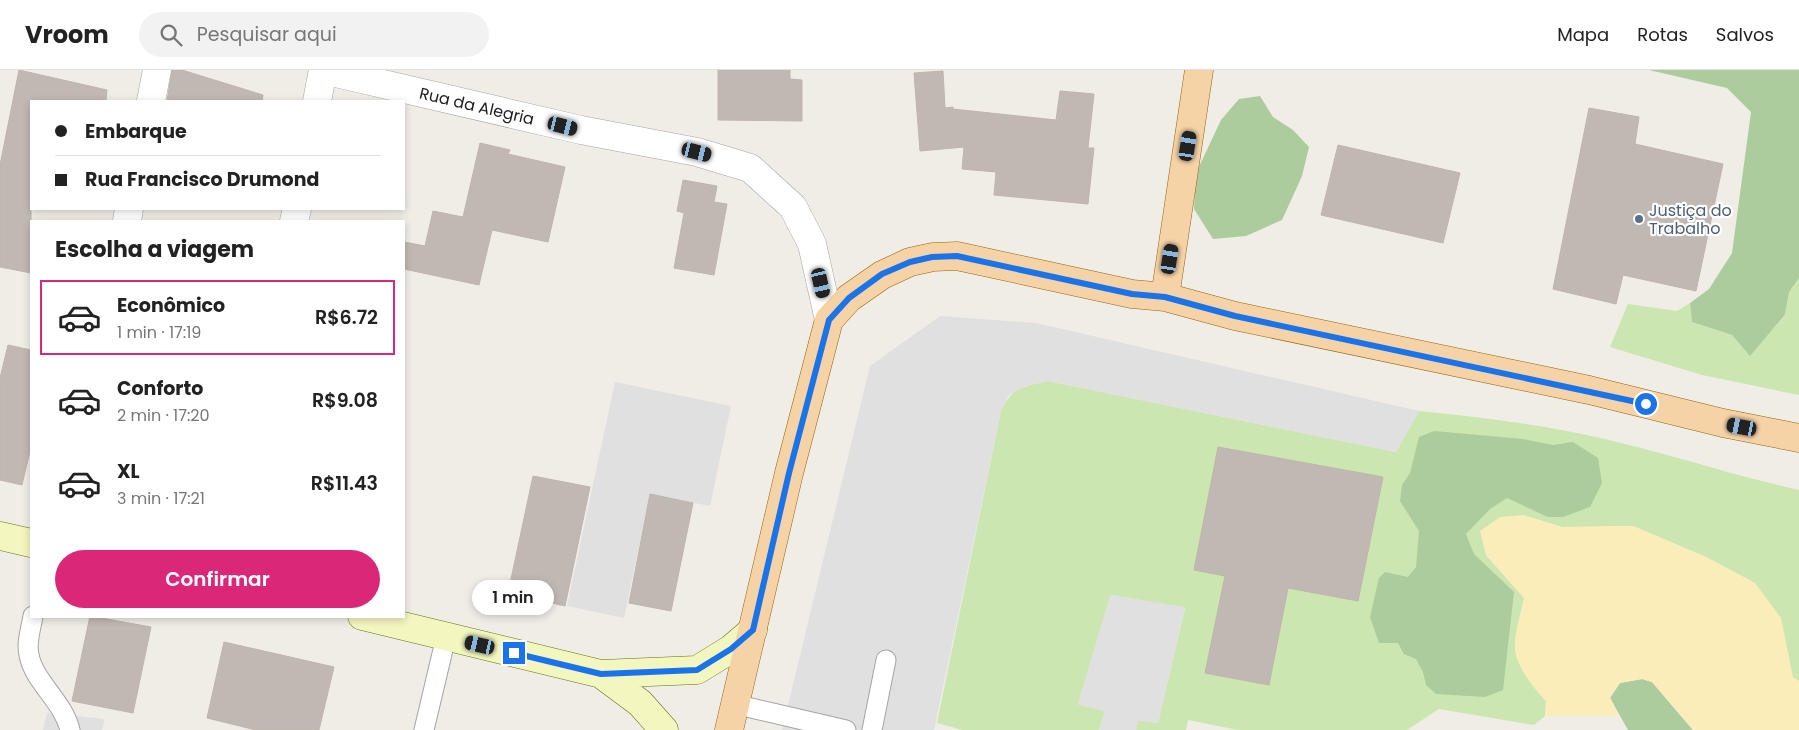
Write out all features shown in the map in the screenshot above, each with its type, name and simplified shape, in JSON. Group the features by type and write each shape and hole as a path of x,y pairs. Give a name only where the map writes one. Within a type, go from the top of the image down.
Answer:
{"main road":[{"path":"1165,297 1200,70"},
{"path":"732,717 789,473 829,320 864,285 910,262 932,257 957,256 1132,294 1165,297 1235,316 1589,390 1723,423 1799,438"},
{"path":"0,536 30,543"},
{"path":"370,618 601,674 697,670 731,649 753,630"},
{"path":"601,674 640,703 664,730"}],"street":[{"path":"151,100 157,70"},
{"path":"317,100 323,70"},
{"name":"Rua da Alegria","path":"323,70 582,130 697,152 750,168 793,208 812,244 829,320"}],"lane":[{"path":"33,618 28,646 29,657 62,709 70,730"},
{"path":"424,730 446,637"},
{"path":"872,730 886,660"},
{"path":"732,717 846,730"}],"green space":[{"path":"1649,70 1799,70 1799,278 1789,292 1785,315 1750,356 1732,335 1692,322 1690,303 1709,289 1732,253 1751,112 1727,88"},
{"path":"1260,96 1273,117 1293,130 1309,147 1302,176 1282,220 1246,236 1213,239 1194,209 1196,173 1221,120 1239,99"},
{"path":"1799,278 1799,395 1702,375 1610,347 1628,304 1677,311 1690,303 1692,322 1732,335 1750,355 1785,316 1789,292"},
{"path":"1048,381 1396,452 1419,411 1508,421 1574,432 1621,443 1799,490 1799,681 1793,678 1787,655 1755,583 1706,557 1633,526 1562,527 1523,515 1486,555 1524,598 1516,634 1516,653 1521,668 1546,701 1545,716 1534,725 1439,709 1407,730 1238,730 1188,720 1186,730 1136,730 1138,720 1158,723 1185,608 1111,595 1078,704 1105,711 1099,730 962,730 937,723 1001,411 1005,403 1015,392 1025,387"},
{"path":"1434,431 1523,439 1553,445 1573,442 1598,458 1602,483 1590,507 1563,517 1548,517 1507,498 1490,509 1466,534 1474,554 1514,592 1503,690 1485,697 1436,694 1426,685 1423,672 1416,659 1404,654 1398,643 1379,643 1370,617 1379,578 1385,572 1408,577 1416,567 1419,531 1400,501 1402,485 1410,473 1419,437"},
{"path":"1642,679 1652,682 1693,730 1628,730 1610,698 1620,683"}],"sand":[{"path":"1523,515 1562,527 1633,526 1706,557 1755,583 1781,618 1793,677 1799,681 1799,730 1693,730 1652,682 1642,679 1620,683 1610,697 1619,716 1545,716 1546,701 1521,668 1516,653 1516,634 1524,598 1486,555 1480,531 1500,517"}],"shaded area":[{"path":"940,316 1036,323 1419,411 1396,452 1048,381 1025,386 1009,395 1001,411 934,730 782,730 870,366"},
{"path":"615,382 731,406 710,506 650,494 624,618 567,606"},
{"path":"1110,595 1185,607 1158,723 1139,720 1136,730 1099,730 1105,711 1078,705"},
{"path":"47,713 105,719 102,730 43,730"}],"building":[{"path":"19,70 107,90 106,100 30,100 30,273 0,267 0,165"},
{"path":"172,70 182,70 263,95 262,100 167,100"},
{"path":"718,70 790,70 790,79 802,80 802,121 718,120"},
{"path":"943,71 945,108 953,107 953,109 1056,120 1060,91 1094,94 1088,148 1094,148 1088,204 994,195 996,172 962,169 964,147 920,151 914,73"},
{"name":"Justiça do Trabalho","path":"1589,108 1639,117 1635,144 1723,164 1696,291 1623,275 1616,304 1553,289"},
{"path":"480,143 510,150 508,154 565,167 548,242 492,230 479,285 405,269 405,242 425,246 433,211 463,217"},
{"path":"1338,145 1460,173 1443,243 1321,215"},
{"path":"683,180 717,186 714,202 727,204 714,275 674,268 684,213 677,211"},
{"path":"8,345 30,350 30,451 22,485 0,480 0,378"},
{"path":"1218,447 1383,477 1358,601 1288,588 1269,685 1205,673 1225,576 1194,570"},
{"path":"533,476 590,487 565,606 508,593"},
{"path":"650,494 693,503 671,611 629,603"},
{"path":"90,618 101,618 151,627 133,713 72,701"},
{"path":"224,642 334,667 319,730 256,730 207,718"}],"place":[{"name":"Justiça do Trabalho","path":"1639,219"}],"route":[{"path":"514,653 601,674 697,670 731,649 753,630 789,473 829,320 864,285 882,274 910,262 932,257 957,256 1132,294 1165,297 1235,316 1589,390 1646,404"}]}
